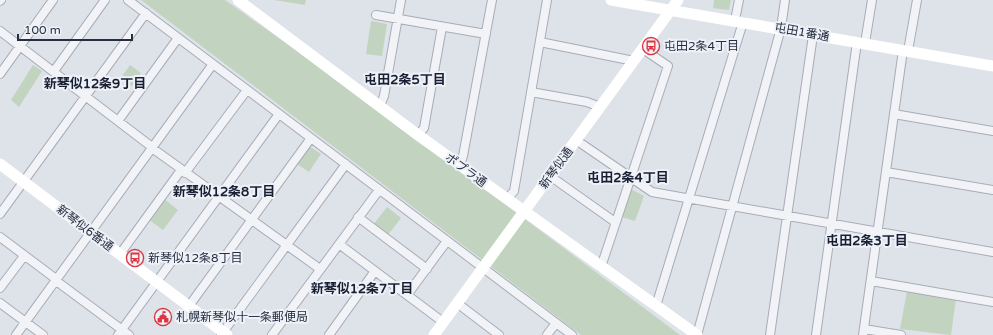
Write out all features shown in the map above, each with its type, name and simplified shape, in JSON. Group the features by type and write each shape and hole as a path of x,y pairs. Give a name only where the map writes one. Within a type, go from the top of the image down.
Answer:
{"street":[{"path":"0,74 53,0"},
{"path":"54,71 105,0"},
{"path":"128,0 572,335"},
{"name":"ポプラ通","path":"238,0 418,135 697,335"},
{"path":"380,106 384,96 401,0"},
{"path":"460,165 463,156 492,0"},
{"path":"508,199 514,191 548,0"},
{"name":"屯田1番通","path":"611,0 781,28 813,35 993,66"},
{"name":"新琴似通","path":"434,335 678,0"},
{"path":"656,306 690,198 739,21 739,0"},
{"path":"697,335 781,28 786,0"},
{"path":"816,335 831,224 861,43 872,0"},
{"path":"901,335 864,332 894,114 917,0"},
{"path":"0,214 146,13"},
{"path":"376,15 486,34"},
{"path":"418,135 424,128 442,27"},
{"path":"0,31 54,71 152,148 320,269"},
{"path":"770,335 813,35"},
{"path":"118,121 178,38"},
{"path":"540,42 634,61"},
{"path":"601,267 668,66 643,49"},
{"path":"16,335 213,64"},
{"path":"120,254 247,90"},
{"path":"531,92 587,102 600,107"},
{"path":"0,238 123,333 156,282 279,114"},
{"path":"894,114 993,131"},
{"path":"189,306 311,138"},
{"path":"576,140 652,192 993,252"},
{"name":"新琴似6番通","path":"0,164 224,334"},
{"path":"224,334 346,164"},
{"path":"886,172 993,190"},
{"path":"550,176 615,222"},
{"path":"272,335 379,190"},
{"path":"358,217 427,269"},
{"path":"407,295 447,241"},
{"path":"339,244 443,322"},
{"path":"0,288 24,256"},
{"path":"329,335 376,271"},
{"path":"871,281 993,302"},
{"path":"0,303 43,335"},
{"path":"457,303 499,335"},
{"path":"547,335 556,323"}],"green space":[{"path":"141,0 225,0 351,89 680,335 581,335"},
{"path":"274,0 306,0 305,5"},
{"path":"714,0 731,0 729,10 713,8"},
{"path":"371,21 387,24 382,56 366,54"},
{"path":"33,65 42,71 19,107 11,100"},
{"path":"130,65 141,73 132,86 120,79"},
{"path":"309,146 321,154 309,172 297,164"},
{"path":"629,188 644,196 635,221 619,216"},
{"path":"164,199 178,210 163,230 148,219"},
{"path":"387,207 401,218 388,235 373,225"},
{"path":"907,291 956,299 951,335 900,329"}],"place":[{"name":"屯田2条4丁目","path":"651,46"},
{"name":"新琴似12条8丁目","path":"135,258"},
{"name":"札幌新琴似十一条郵便局","path":"163,317"}],"district":[{"name":"屯田2条5丁目","path":"405,79"},
{"name":"新琴似12条9丁目","path":"95,83"},
{"name":"屯田2条4丁目","path":"628,177"},
{"name":"新琴似12条8丁目","path":"224,191"},
{"name":"屯田2条3丁目","path":"867,240"},
{"name":"新琴似12条7丁目","path":"362,288"}]}
